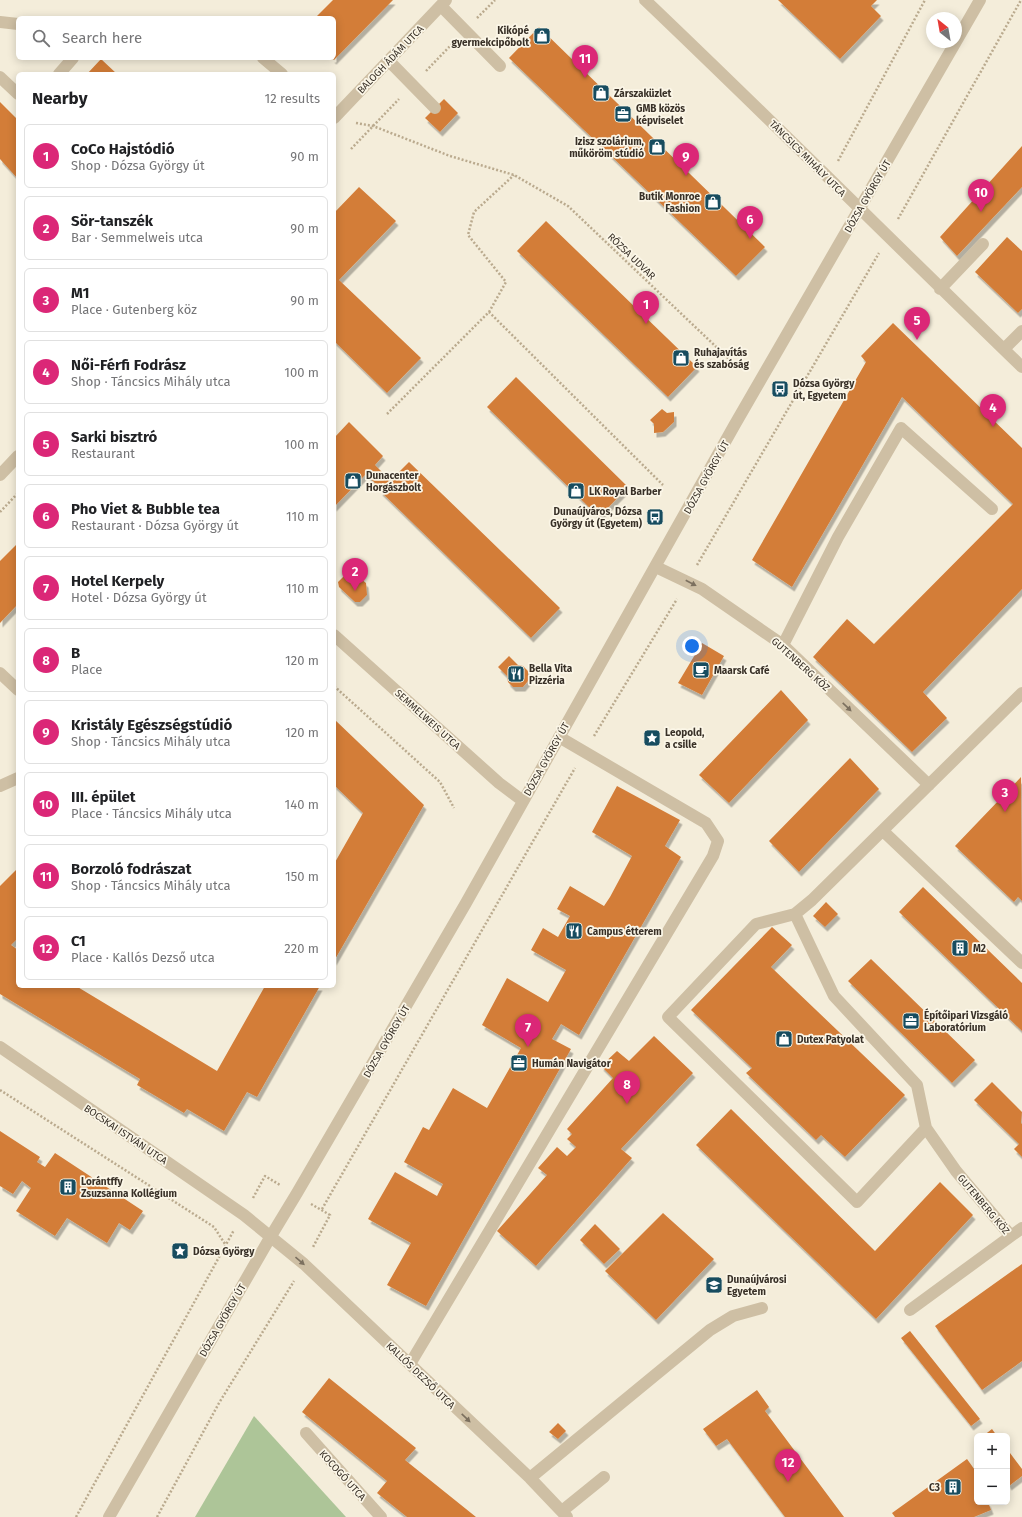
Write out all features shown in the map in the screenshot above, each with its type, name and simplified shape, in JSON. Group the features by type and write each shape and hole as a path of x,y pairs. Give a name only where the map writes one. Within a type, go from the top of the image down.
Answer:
{"street":[{"name":"TÁNCSICS MIHÁLY UTCA","path":"645,0 746,95 829,179 1022,367"},
{"name":"DÓZSA GYÖRGY ÚT","path":"109,1517 523,801 859,208 980,0"},
{"name":"BALOGH ÁDÁM UTCA","path":"336,116 443,3"},
{"path":"443,3 500,66"},
{"path":"0,22 16,24"},
{"path":"61,72 71,60"},
{"path":"265,60 280,72"},
{"path":"389,61 435,108"},
{"path":"0,77 16,92"},
{"path":"940,288 983,244"},
{"path":"1004,349 1022,330"},
{"path":"782,645 838,537 902,428 992,509"},
{"path":"0,474 16,458"},
{"name":"GUTENBERG KÖZ","path":"656,566 688,581 782,645 928,786"},
{"name":"SEMMELWEIS UTCA","path":"336,637 499,783 523,801"},
{"path":"0,672 16,688"},
{"path":"795,914 834,996 917,1085 926,1128 857,1202 668,1017 756,924 795,914 883,831 1022,693"},
{"path":"410,1364 713,856 718,841 706,823 558,737"},
{"path":"0,786 16,779"},
{"path":"883,831 1022,962"},
{"name":"BOCSKAI ISTVÁN UTCA","path":"0,1048 244,1215 271,1236"},
{"name":"GUTENBERG KÖZ","path":"910,1310 1011,1236 956,1171 926,1128"},
{"path":"1011,1236 1022,1228"},
{"name":"KALLÓS DEZSŐ UTCA","path":"271,1236 304,1264 410,1364 530,1478 565,1514"},
{"path":"530,1478 710,1330 733,1316 762,1308"},
{"name":"KOCOGÓ UTCA","path":"306,1433 381,1517"},
{"path":"565,1514 604,1477"}],"path":[{"path":"829,179 925,0"},
{"path":"322,1209 584,752 688,581 889,237 1021,0"},
{"name":"RÓZSA UDVAR","path":"350,122 373,126 450,156 514,175 568,206 730,360"},
{"path":"387,414 489,312 506,282 468,235 474,212 514,175"},
{"path":"489,312 663,485"},
{"path":"0,512 16,496"},
{"path":"336,688 440,782 454,808"},
{"path":"0,1090 214,1227 225,1244 194,1305 76,1517"},
{"path":"157,1517 219,1403 285,1296"}],"green space":[{"path":"254,1416 346,1517 195,1517"}],"building":[{"path":"333,0 393,0 336,58 336,16 317,16"},
{"path":"778,0 877,0 871,6 881,16 840,59"},
{"path":"539,27 765,247 736,276 509,58"},
{"path":"100,60 102,60 115,72 89,72"},
{"path":"444,99 458,113 440,132 425,118"},
{"path":"0,102 16,118 16,177 0,159"},
{"path":"1022,146 1022,187 957,256 940,237"},
{"path":"359,187 396,221 339,280 421,358 387,393 336,343 336,211"},
{"path":"546,221 697,367 668,397 517,251"},
{"path":"1007,237 1022,251 1022,309 1018,313 975,272"},
{"path":"893,323 1022,448 1022,589 923,692 947,718 912,752 813,657 847,619 874,644 1013,504 902,397 792,587 752,560 866,362 861,356"},
{"path":"516,377 628,487 599,517 487,407"},
{"path":"662,409 667,413 674,412 674,422 663,432 654,433 654,424 650,420"},
{"path":"349,422 383,456 375,465 390,480 381,489 366,474 336,505 336,436"},
{"path":"409,462 560,608 531,638 380,491"},
{"path":"16,545 16,606 0,623 0,561"},
{"path":"345,575 356,575 366,583 367,595 360,602 355,602 339,587 338,582"},
{"name":"Maarsk Café","path":"702,643 724,656 702,695 678,683"},
{"name":"Bella Vita Pizzéria","path":"509,656 518,665 523,666 528,671 528,681 523,687 513,687 508,682 507,676 498,667"},
{"path":"781,690 808,720 729,803 699,775"},
{"path":"336,721 424,805 336,958 336,860 363,813 336,787"},
{"path":"850,758 879,789 799,872 769,841"},
{"path":"1021,777 1022,901 1018,897 1014,902 955,846"},
{"path":"617,786 680,820 665,846 681,857 579,1035 561,1024 552,1039 571,1049 426,1306 387,1285 411,1243 368,1219 395,1172 437,1196 443,1184 404,1162 423,1127 429,1130 453,1088 487,1108 521,1048 482,1025 507,978 548,1002 566,970 531,950 543,928 558,937 570,916 557,909 570,886 604,906 610,897 632,856 592,832"},
{"path":"16,870 16,940 11,945 16,949 16,988 79,988 217,1071 264,988 319,988 257,1097 247,1092 224,1131 187,1109 184,1113 137,1085 140,1079 0,994 0,886"},
{"name":"M2","path":"923,887 1022,983 1022,1031 899,912"},
{"path":"826,902 838,914 825,927 813,916"},
{"name":"Dutex Patyolat","path":"772,927 792,945 771,967 905,1095 845,1157 821,1135 816,1140 746,1073 752,1068 691,1010"},
{"name":"Építőipari Vizsgáló Laboratórium","path":"871,959 975,1060 952,1083 848,981"},
{"path":"654,1036 693,1073 621,1149 632,1158 536,1266 497,1231 547,1175 538,1168 557,1147 567,1156 576,1147 567,1139 572,1134 567,1129 613,1078 601,1066 617,1051 629,1061"},
{"path":"992,1082 1022,1112 1022,1157 1014,1149 1019,1144 974,1100"},
{"path":"731,1109 875,1251 940,1182 973,1215 876,1319 696,1145"},
{"name":"Lorántffy Zsuzsanna Kollégium","path":"0,1131 40,1157 37,1162 45,1167 55,1153 143,1211 130,1230 119,1223 107,1243 67,1218 55,1236 16,1211 31,1188 22,1181 13,1194 0,1186"},
{"path":"663,1213 714,1259 656,1320 605,1271"},
{"path":"595,1224 620,1249 604,1264 580,1240"},
{"path":"1022,1264 1022,1361 982,1390 935,1326"},
{"path":"910,1331 980,1419 971,1426 901,1338"},
{"path":"329,1378 416,1448 405,1460 476,1517 407,1517 377,1493 387,1481 302,1412"},
{"path":"757,1390 769,1407 765,1411 844,1517 785,1517 727,1439 716,1446 703,1429"},
{"path":"558,1423 566,1431 558,1439 549,1432"},
{"path":"992,1429 995,1433 987,1433"},
{"path":"1010,1453 1022,1469 1022,1476 1010,1485"},
{"name":"C3","path":"967,1459 974,1469 974,1505 989,1505 991,1510 974,1517 895,1517 892,1513"}],"place":[{"name":"Kikópé gyermekcipőbolt","path":"542,36"},
{"name":"Borzoló fodrászat","path":"585,78"},
{"name":"Zárszaküzlet","path":"601,93"},
{"name":"GMB közös képviselet","path":"623,114"},
{"name":"Izisz szolárium, műköröm stúdió","path":"657,147"},
{"name":"Kristály Egészségstúdió","path":"686,176"},
{"name":"Butik Monroe Fashion","path":"713,202"},
{"name":"III. épület","path":"981,212"},
{"name":"Pho Viet & Bubble tea","path":"750,239"},
{"name":"CoCo Hajstódió","path":"646,324"},
{"name":"Sarki bisztró","path":"917,340"},
{"name":"Ruhajavítás és szabóság","path":"681,358"},
{"name":"Dózsa György út, Egyetem","path":"780,389"},
{"name":"Női-Férfi Fodrász","path":"993,427"},
{"name":"Dunacenter Horgászbolt","path":"353,481"},
{"name":"LK Royal Barber","path":"576,491"},
{"name":"Dunaújváros, Dózsa György út (Egyetem)","path":"655,517"},
{"name":"Sör-tanszék","path":"355,591"},
{"name":"Maarsk Café","path":"701,670"},
{"name":"Bella Vita Pizzéria","path":"516,674"},
{"name":"Leopold, a csille","path":"652,738"},
{"name":"M1","path":"1005,812"},
{"name":"Campus étterem","path":"574,931"},
{"name":"M2","path":"960,948"},
{"name":"Építőipari Vizsgáló Laboratórium","path":"911,1021"},
{"name":"Dutex Patyolat","path":"784,1039"},
{"name":"Hotel Kerpely","path":"528,1047"},
{"name":"Humán Navigátor","path":"519,1063"},
{"name":"B","path":"627,1104"},
{"name":"Lorántffy Zsuzsanna Kollégium","path":"68,1187"},
{"name":"Dózsa György","path":"180,1251"},
{"name":"Dunaújvárosi Egyetem","path":"714,1285"},
{"name":"C1","path":"788,1482"},
{"name":"C3","path":"953,1487"}]}
